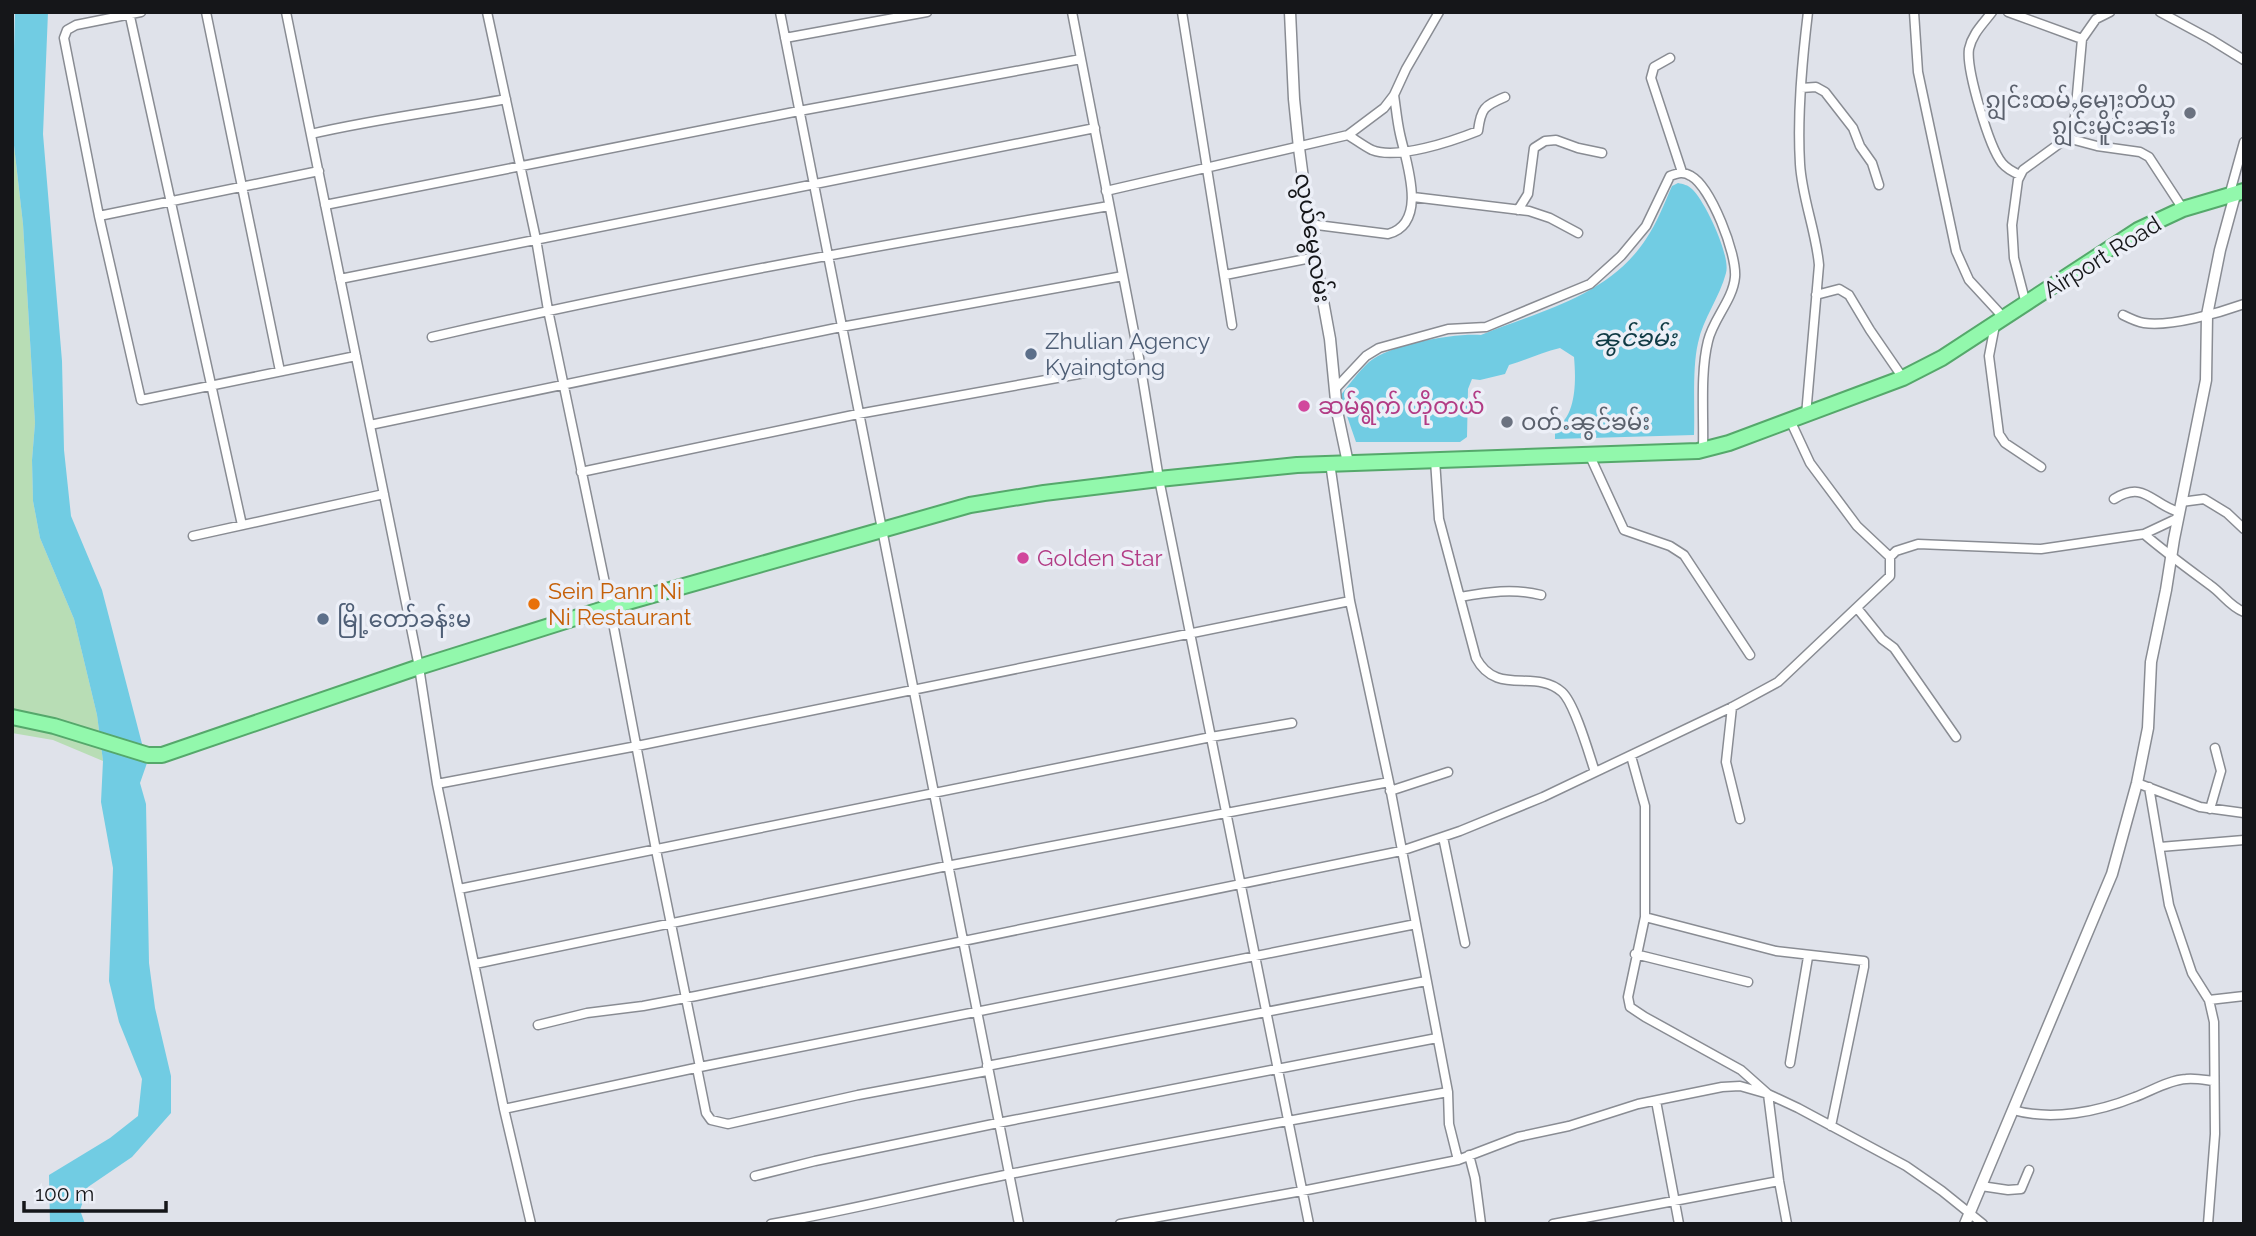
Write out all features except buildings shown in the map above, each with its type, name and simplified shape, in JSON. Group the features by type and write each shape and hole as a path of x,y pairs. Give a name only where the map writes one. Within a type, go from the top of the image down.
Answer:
{"highway":[{"name":"Airport Road","path":"12,717 148,755 162,755 419,667 610,607 970,505 1158,479 1330,463 1703,449 1729,443 1902,378 1942,358 2000,322 2138,230 2183,209 2236,194"}],"street":[{"path":"141,12 76,25 67,30 64,38 99,216 141,400 356,356"},
{"path":"206,12 280,372"},
{"path":"286,12 419,667 437,784 504,1109 531,1224"},
{"path":"487,12 536,239 672,922 706,1113 710,1120 728,1124 987,1068 1426,981"},
{"path":"780,12 1019,1224"},
{"path":"785,38 927,12"},
{"path":"1072,12 1140,363 1158,479 1309,1224"},
{"path":"1182,12 1232,325"},
{"name":"လွယ်မွေလမ်း","path":"1290,12 1299,148 1348,463"},
{"path":"1106,191 1348,135 1384,108 1394,95 1439,12"},
{"path":"1805,415 1819,265 1800,165 1801,88 1808,12"},
{"path":"1914,12 1918,72 1956,251 1969,280 2000,322 1989,356 1999,434 2005,443 2041,467"},
{"path":"1992,12 1973,35 1969,49 1969,65 1989,137 2000,161 2009,170 2020,175"},
{"path":"2008,12 2082,39"},
{"path":"2026,304 2014,258 2012,225 2020,175 2042,155 2067,138 2075,117 2082,39 2096,19 2110,12"},
{"path":"2160,12 2210,38 2244,61"},
{"path":"129,13 242,525"},
{"path":"1670,58 1654,67 1651,78 1682,172"},
{"path":"325,205 799,111 1081,59"},
{"path":"1801,88 1816,87 1825,92 1853,128 1860,146 1872,163 1879,185"},
{"path":"1309,224 1388,234 1403,225 1413,197 1394,95"},
{"path":"1348,135 1372,150 1391,154 1404,153 1478,131 1481,111 1505,97"},
{"path":"311,134 371,120 406,117 506,99"},
{"path":"340,279 1095,128"},
{"path":"2067,138 2097,146 2140,152 2149,157 2183,209"},
{"path":"1518,210 1528,194 1534,148 1545,141 1556,140 1602,153"},
{"path":"1965,1224 2112,874 2137,783 2148,728 2151,662 2206,380 2207,315 2220,250 2236,194 2244,142"},
{"path":"99,216 318,171"},
{"path":"1335,389 1366,356 1379,348 1438,331 1486,327 1590,284 1622,256 1646,226 1670,176 1682,172 1693,176 1719,215 1735,262 1735,279 1707,343 1703,449"},
{"path":"1413,197 1518,210 1550,218 1578,233"},
{"path":"432,337 548,310 827,254 1109,206"},
{"path":"1225,275 1317,257"},
{"path":"370,425 841,327 1123,276"},
{"path":"1816,295 1839,289 1849,295 1902,378"},
{"path":"2123,315 2143,323 2164,322 2207,315 2244,304"},
{"path":"581,472 858,414 1140,363"},
{"path":"538,1025 587,1013 643,1006 1401,851 1543,797 1631,756 1778,682 1891,576 1890,557 1857,526 1810,463 1790,421"},
{"path":"1589,454 1624,530 1670,546 1684,555 1750,654"},
{"path":"1435,460 1439,519 1476,658 1482,669 1491,676 1503,680 1541,683 1562,692 1571,704 1595,772"},
{"path":"1330,463 1350,601 1416,924 1448,1092 1449,1124 1458,1160"},
{"path":"2114,499 2125,492 2141,492 2167,508 2179,510"},
{"path":"193,536 384,494"},
{"path":"1890,557 1896,551 1918,544 2041,549 2144,534 2179,510 2204,499 2227,513 2244,529"},
{"path":"2144,534 2171,558 2213,587 2231,606 2244,612"},
{"path":"1460,597 1495,591 1524,591 1541,596"},
{"path":"437,784 1350,601"},
{"path":"1857,608 1882,639 1894,649 1956,737"},
{"path":"1732,707 1726,762 1740,818"},
{"path":"459,889 1211,737 1292,723"},
{"path":"2210,809 2221,771 2215,748"},
{"path":"1631,756 1644,806 1644,917 1628,997 1630,1007 1741,1070 1768,1094 1787,1224"},
{"path":"475,964 947,866 1226,813 1389,787 1448,772"},
{"path":"2137,783 2200,807 2244,813"},
{"path":"2149,787 2173,918 2192,974 2212,1007 2216,1042 2213,1081 2215,1144 2208,1224"},
{"path":"1443,837 1465,943"},
{"path":"2160,847 2244,840"},
{"path":"1644,917 1776,951 1808,957 1864,961 1831,1126"},
{"path":"504,1109 1416,924"},
{"path":"1635,954 1748,982"},
{"path":"1790,1063 1808,957"},
{"path":"2209,1000 2244,996"},
{"path":"755,1176 998,1123 1437,1038"},
{"path":"2013,1110 2034,1114 2066,1114 2124,1101 2185,1079 2213,1081"},
{"path":"1120,1224 1458,1160 1518,1137 1569,1126 1656,1101 1722,1087 1740,1086 1768,1094 1906,1166 1983,1224"},
{"path":"771,1224 1008,1174 1448,1092"},
{"path":"1656,1101 1679,1224"},
{"path":"1469,1154 1481,1224"},
{"path":"1981,1186 2021,1189 2029,1170"},
{"path":"1553,1224 1779,1181"}],"green space":[{"path":"12,128 23,224 35,423 33,501 40,538 74,619 97,715 103,761 53,740 12,733"}],"water":[{"path":"15,12 48,12 43,134 62,361 64,450 71,516 102,590 147,763 140,783 146,804 149,963 155,1008 171,1076 171,1113 132,1157 88,1187 80,1210 85,1224 50,1224 49,1175 110,1138 138,1116 142,1079 119,1022 109,981 113,868 101,802 103,761 97,715 74,619 40,538 33,501 35,423 23,224 12,128"},
{"name":"ၼွင်ၶမ်း","path":"1678,183 1690,188 1704,205 1721,242 1727,265 1696,353 1694,435 1555,439 1555,428 1568,415 1575,386 1574,357 1560,348 1509,365 1505,374 1480,380 1472,379 1468,389 1467,437 1460,442 1356,442 1340,396 1369,362 1392,350 1423,341 1481,335 1549,309 1593,288 1631,259 1654,226 1672,186"}],"place":[{"name":"ၵျွင်းထမ်ႇမေႃးတိယ ၵျွင်းမိူင်းၼၢႆး","path":"2190,113"},
{"name":"Zhulian Agency Kyaingtong","path":"1031,354"},
{"name":"ဆမ်ရွက် ဟိုတယ်","path":"1304,406"},
{"name":"ဝတ်ႉၼွင်ၶမ်း","path":"1507,422"},
{"name":"Golden Star","path":"1023,558"},
{"name":"Sein Pann Ni Ni Restaurant","path":"534,604"},
{"name":"မြို့တော်ခန်းမ","path":"323,619"}]}
